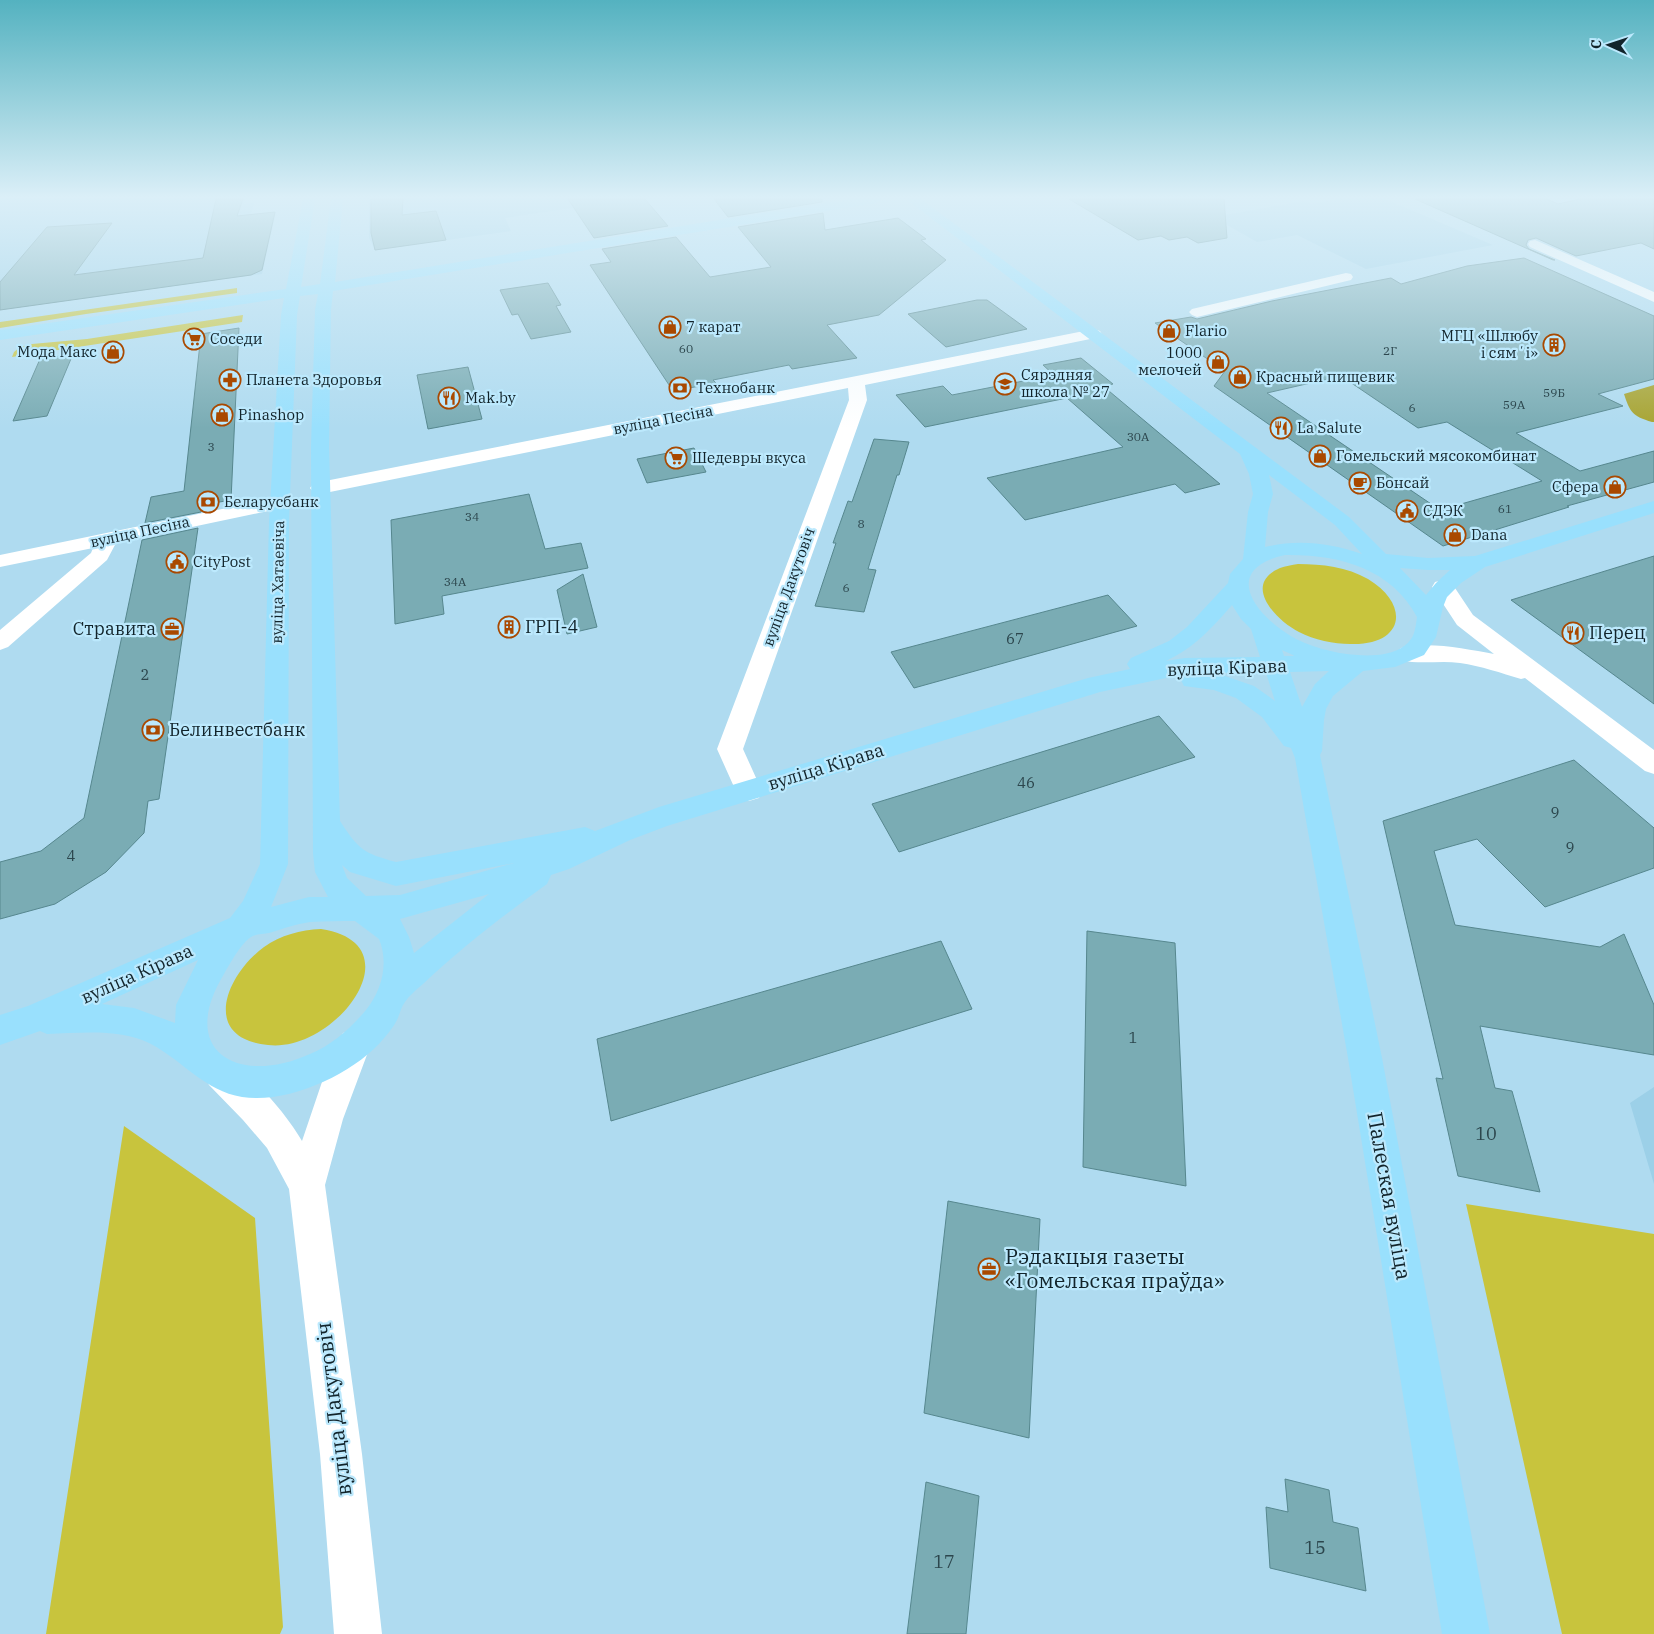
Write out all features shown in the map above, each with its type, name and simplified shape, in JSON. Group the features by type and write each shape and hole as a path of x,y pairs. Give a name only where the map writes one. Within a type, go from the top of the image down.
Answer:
{"main road":[{"name":"вуліца Хатаевіча","path":"212,1068 191,1036 192,1005 220,952 255,909 274,864 280,503 292,294 295,275"},
{"path":"328,275 323,310 320,488 329,872 341,892 392,931 400,958 395,991"},
{"path":"0,336 292,294 405,275"},
{"path":"1015,275 1342,521 1377,540 1450,564"},
{"path":"1249,452 1259,474 1263,494 1258,512 1253,560"},
{"path":"1353,557 1450,564 1477,562 1654,507"},
{"path":"1342,521 1419,598 1429,618"},
{"path":"1253,560 1268,553 1294,549 1331,551 1378,567 1400,580"},
{"name":"вуліца Кірава","path":"1098,684 1177,646 1195,632 1237,586 1242,572 1253,560"},
{"path":"1237,586 1243,607 1262,628 1289,646 1314,655 1358,663 1386,662 1409,654 1426,638 1434,602 1443,587 1458,574 1477,562"},
{"name":"Палеская вуліца","path":"1262,628 1308,758 1365,1058 1466,1634"},
{"name":"вуліца Кірава","path":"0,1030 34,1019 240,927 310,910 400,907 438,898 559,861 620,832 1098,684 1185,666 1358,663"},
{"name":"Палеская вуліца","path":"1308,758 1310,720 1319,694 1335,677 1358,663"},
{"path":"1098,684 1199,679 1228,684 1270,710 1308,758"},
{"path":"328,825 343,849 360,864 396,874 620,832"},
{"name":"вуліца Кірава","path":"34,1019 106,1018 132,1021 164,1033 212,1068 242,1081 280,1080 319,1068 355,1044 380,1019 395,991 423,962 485,912 559,861"}],"street":[{"path":"1603,275 1654,298"},
{"path":"1197,312 1346,276"},
{"name":"вуліца Песіна","path":"320,488 1094,334"},
{"name":"вуліца Дакутовіч","path":"749,792 730,749 858,400 856,382"},
{"name":"вуліца Песіна","path":"0,561 280,503"},
{"path":"0,642 100,556 107,539"},
{"path":"1443,587 1464,620 1654,764"},
{"path":"1409,654 1459,655 1499,664 1539,678"},
{"name":"вуліца Дакутовіч","path":"307,1185 326,1119 355,1044"},
{"name":"вуліца Дакутовіч","path":"212,1068 255,1108 279,1136 307,1185 341,1454 358,1634"}],"shaded area":[{"path":"0,275 253,275 0,310"},
{"path":"237,288 237,293 0,328 0,322"},
{"path":"243,315 242,322 12,357 14,352 20,347 32,344 87,339"},
{"path":"1654,385 1654,422 1652,422 1640,418 1633,412 1624,394"},
{"path":"1298,564 1334,567 1368,579 1382,590 1391,601 1396,612 1395,622 1391,631 1381,638 1368,643 1344,644 1305,635 1290,627 1281,620 1267,602 1263,593 1263,584 1269,575 1280,568"},
{"path":"321,929 349,939 363,955 365,974 356,996 340,1016 318,1032 293,1043 268,1045 247,1040 233,1031 227,1018 226,1004 231,988 239,973 250,959 264,947 284,936"},
{"path":"1654,1087 1654,1184 1630,1103"},
{"path":"124,1126 255,1218 283,1627 280,1634 46,1634"},
{"path":"1466,1204 1654,1234 1654,1634 1562,1634"}],"building":[{"path":"6,275 249,275 0,310 0,282"},
{"path":"597,275 709,275 710,277 721,275 927,275 879,315 827,325 857,358 792,369 789,365 713,380 716,383 673,391"},
{"path":"1433,275 1563,275 1654,316 1654,379 1598,394 1623,406 1516,433 1580,471 1654,451 1654,482 1567,506 1569,507 1443,546 1214,386 1225,371 1155,323 1191,317 1197,319 1272,301 1391,278 1401,284","holes":["1341,376 1418,428 1447,422 1542,481 1440,510 1267,393"]},
{"path":"548,283 561,305 556,306 571,332 531,339 518,314 512,315 500,290"},
{"path":"977,300 987,300 1027,329 946,347 908,314"},
{"path":"239,328 231,500 202,505 201,512 145,523 151,497 184,491 201,334"},
{"path":"73,354 47,416 13,421 40,359"},
{"path":"1081,358 1113,384 1103,386 1220,484 1185,493 1175,484 1025,520 987,478 1123,447 1067,398 925,427 896,395 943,386 952,395 1054,375 1043,365"},
{"name":"Mak.by","path":"468,367 482,419 428,429 417,375"},
{"path":"874,439 909,442 868,569 876,570 864,612 815,606 836,543 833,543 848,501 852,502"},
{"path":"694,448 706,472 647,483 637,459"},
{"path":"529,494 545,549 581,543 588,568 442,596 444,614 395,624 391,520"},
{"path":"198,528 159,799 148,801 144,833 106,872 55,904 0,919 0,862 41,851 84,818 142,540"},
{"path":"1654,556 1654,704 1511,600"},
{"path":"583,574 597,627 567,634 557,590"},
{"path":"1108,595 1137,626 914,688 891,652"},
{"path":"1159,716 1195,757 899,852 872,804"},
{"path":"1574,760 1654,828 1654,868 1545,907 1477,839 1434,851 1455,925 1600,947 1624,934 1654,1005 1654,1055 1480,1026 1495,1088 1512,1091 1540,1192 1458,1176 1436,1078 1443,1079 1383,821"},
{"path":"1087,931 1175,943 1186,1186 1083,1167"},
{"path":"941,941 972,1009 611,1121 597,1039"},
{"name":"Рэдакцыя газеты «Гомельская праўда»","path":"948,1201 1040,1219 1029,1438 924,1413"},
{"path":"1285,1479 1329,1490 1333,1522 1358,1528 1366,1591 1270,1568 1266,1507 1288,1512"},
{"path":"926,1482 979,1496 966,1634 907,1634"}],"place":[{"name":"7 карат","path":"670,327"},
{"name":"Flario","path":"1169,331"},
{"name":"Соседи","path":"194,339"},
{"name":"МГЦ «Шлюбу і сямʼі»","path":"1554,345"},
{"name":"Мода Макс","path":"113,352"},
{"name":"1000 мелочей","path":"1218,362"},
{"name":"Красный пищевик","path":"1240,377"},
{"name":"Планета Здоровья","path":"230,380"},
{"name":"Сярэдняя школа № 27","path":"1005,384"},
{"name":"Технобанк","path":"680,388"},
{"name":"Mak.by","path":"449,398"},
{"name":"Pinashop","path":"222,415"},
{"name":"La Salute","path":"1281,428"},
{"name":"Гомельский мясокомбинат","path":"1320,456"},
{"name":"Шедевры вкуса","path":"676,458"},
{"name":"Бонсай","path":"1360,483"},
{"name":"Сфера","path":"1615,487"},
{"name":"Беларусбанк","path":"208,502"},
{"name":"СДЭК","path":"1407,511"},
{"name":"Dana","path":"1455,535"},
{"name":"CityPost","path":"177,562"},
{"name":"ГРП-4","path":"509,627"},
{"name":"Стравита","path":"172,629"},
{"name":"Перец","path":"1573,633"},
{"name":"Белинвестбанк","path":"153,730"},
{"name":"Рэдакцыя газеты «Гомельская праўда»","path":"989,1269"}]}
